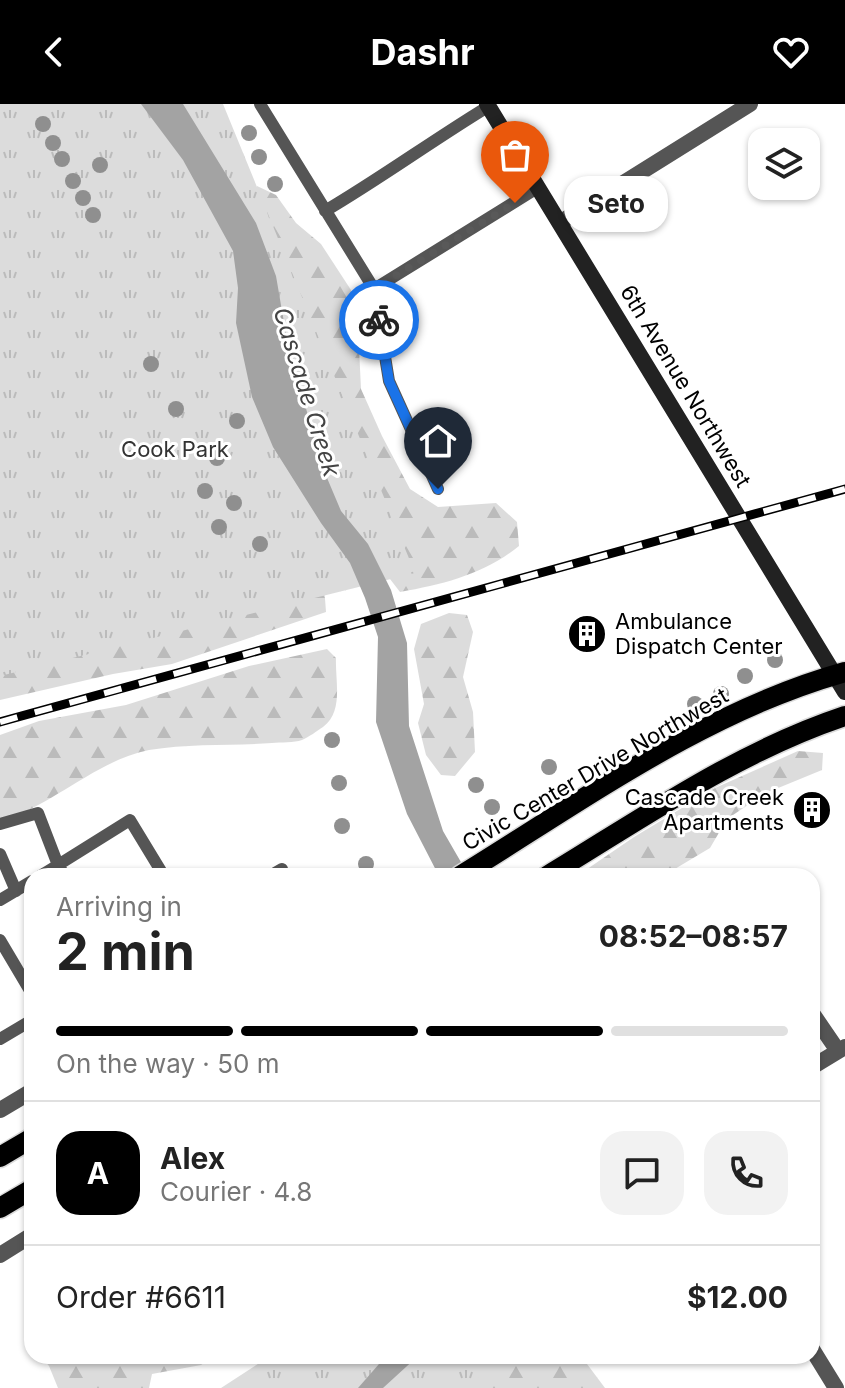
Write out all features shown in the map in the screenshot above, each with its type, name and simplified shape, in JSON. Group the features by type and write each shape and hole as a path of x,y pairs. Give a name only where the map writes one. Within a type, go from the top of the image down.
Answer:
{"main road":[{"name":"Civic Center Drive Northwest","path":"473,868 702,730 767,700 842,680"},
{"path":"560,868 750,754 791,735 845,716"},
{"path":"0,1157 24,1143"},
{"path":"0,1208 24,1194"}],"street":[{"path":"561,222 750,104"},
{"name":"6th Avenue Northwest","path":"488,105 842,680"},
{"path":"820,1023 843,1052 820,1063"},
{"path":"0,1110 24,1096"},
{"path":"0,1255 24,1240"},
{"path":"820,1362 836,1388"}],"lane":[{"path":"260,104 374,289 389,381 438,489"},
{"path":"325,211 376,181 488,105"},
{"path":"374,289 539,187"},
{"path":"0,824 38,813 60,868"},
{"path":"64,868 130,820 159,868"},
{"path":"0,854 16,891"},
{"path":"0,900 24,886"},
{"path":"0,940 24,980"},
{"path":"2,1034 24,1024"}],"green space":[{"name":"Cook Park","path":"0,104 223,104 415,573 0,676"},
{"path":"257,186 276,195 296,223 321,244 351,290 361,389 410,489 438,507 496,503 517,522 519,546 506,556 478,571 400,592 353,531 256,210"},
{"path":"0,532 324,585 326,612 172,664 0,700"},
{"path":"449,613 467,615 473,632 463,677 473,712 475,752 455,776 441,775 426,755 418,723 424,704 414,649 421,624"},
{"path":"327,649 336,658 334,713 323,727 305,739 149,750 110,764 38,805 0,821 0,735 39,721 126,705 249,666"},
{"path":"798,751 823,753 822,770 766,793 727,819 710,848 676,868 589,868 634,837 715,788"},
{"path":"47,1364 202,1364 152,1374 149,1388 58,1388"},
{"path":"258,1364 500,1364 463,1388 221,1388"},
{"path":"424,1364 587,1364 605,1388 405,1388"}],"shaded area":[{"path":"141,104 183,104 256,223 276,276 287,340 322,466 341,511 368,544 391,590 407,643 409,726 443,831 464,868 435,868 407,814 376,722 378,637 365,598 350,563 273,447 252,397 236,323 238,288 233,251 183,160"},
{"path":"379,1364 409,1364 383,1388 358,1388"}],"railway":[{"path":"0,722 845,489"}],"way so far":[{"path":"379,320 374,289 515,203"}],"place":[{"name":"Seto","path":"515,203"},
{"name":"Ambulance Dispatch Center","path":"587,634"},
{"name":"Cascade Creek Apartments","path":"812,810"}],"route":[{"path":"379,320 389,381 438,489"}],"water label":[{"name":"Cascade Creek","path":"307,392"}]}
